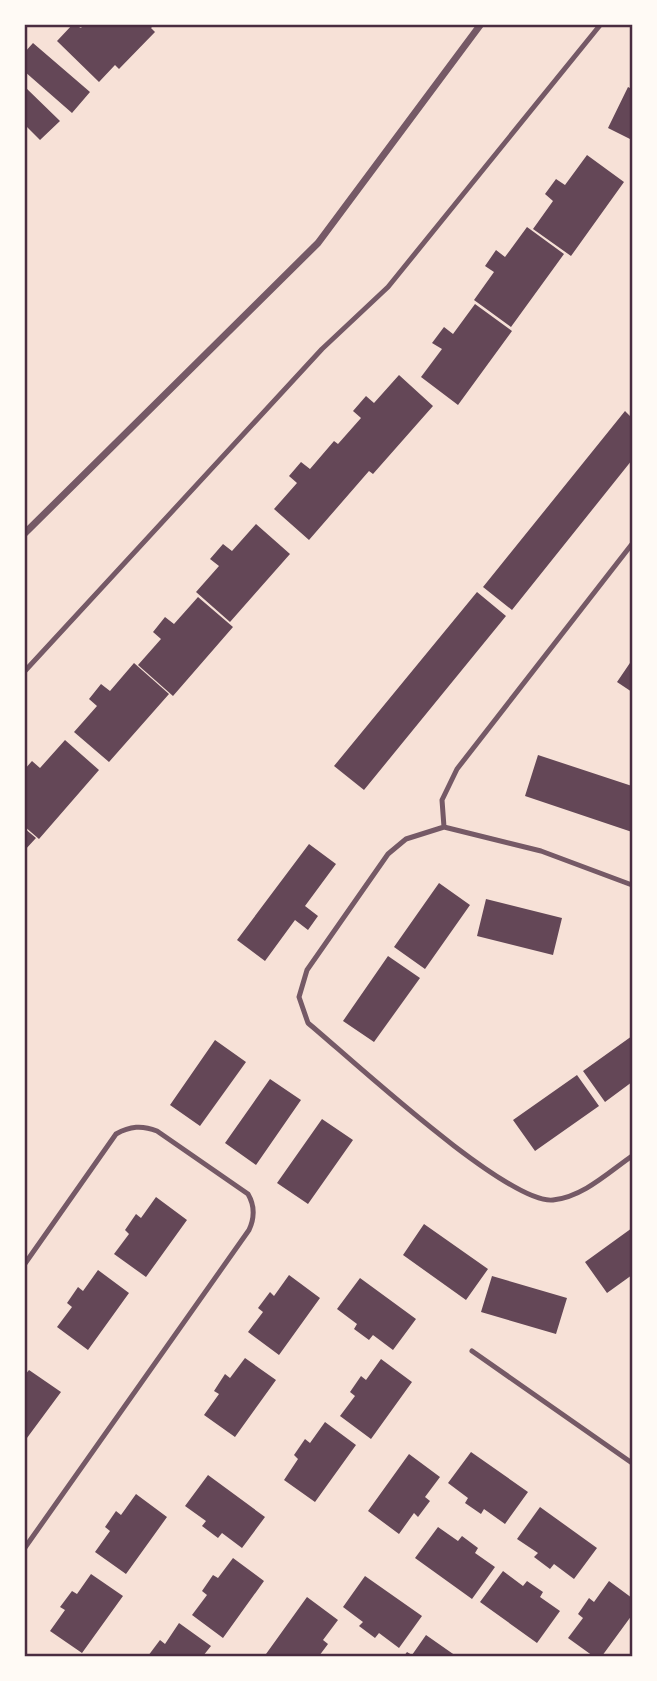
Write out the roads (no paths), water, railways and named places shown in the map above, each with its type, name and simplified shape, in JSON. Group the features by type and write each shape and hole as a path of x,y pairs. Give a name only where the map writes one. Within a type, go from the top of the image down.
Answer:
{"street":[{"path":"24,534 318,243 481,24"}],"lane":[{"path":"24,672 322,349 388,287 601,24"},
{"path":"444,827 442,800 457,769 632,544"},
{"path":"632,885 541,851 444,827 406,839 388,854 307,970 299,996 308,1023 486,1172 520,1192 552,1200 583,1190 632,1156"},
{"path":"24,1265 116,1133 125,1129 141,1127 157,1131 248,1194 253,1202 253,1222 249,1230 24,1549"},
{"path":"472,1351 632,1463"}]}
